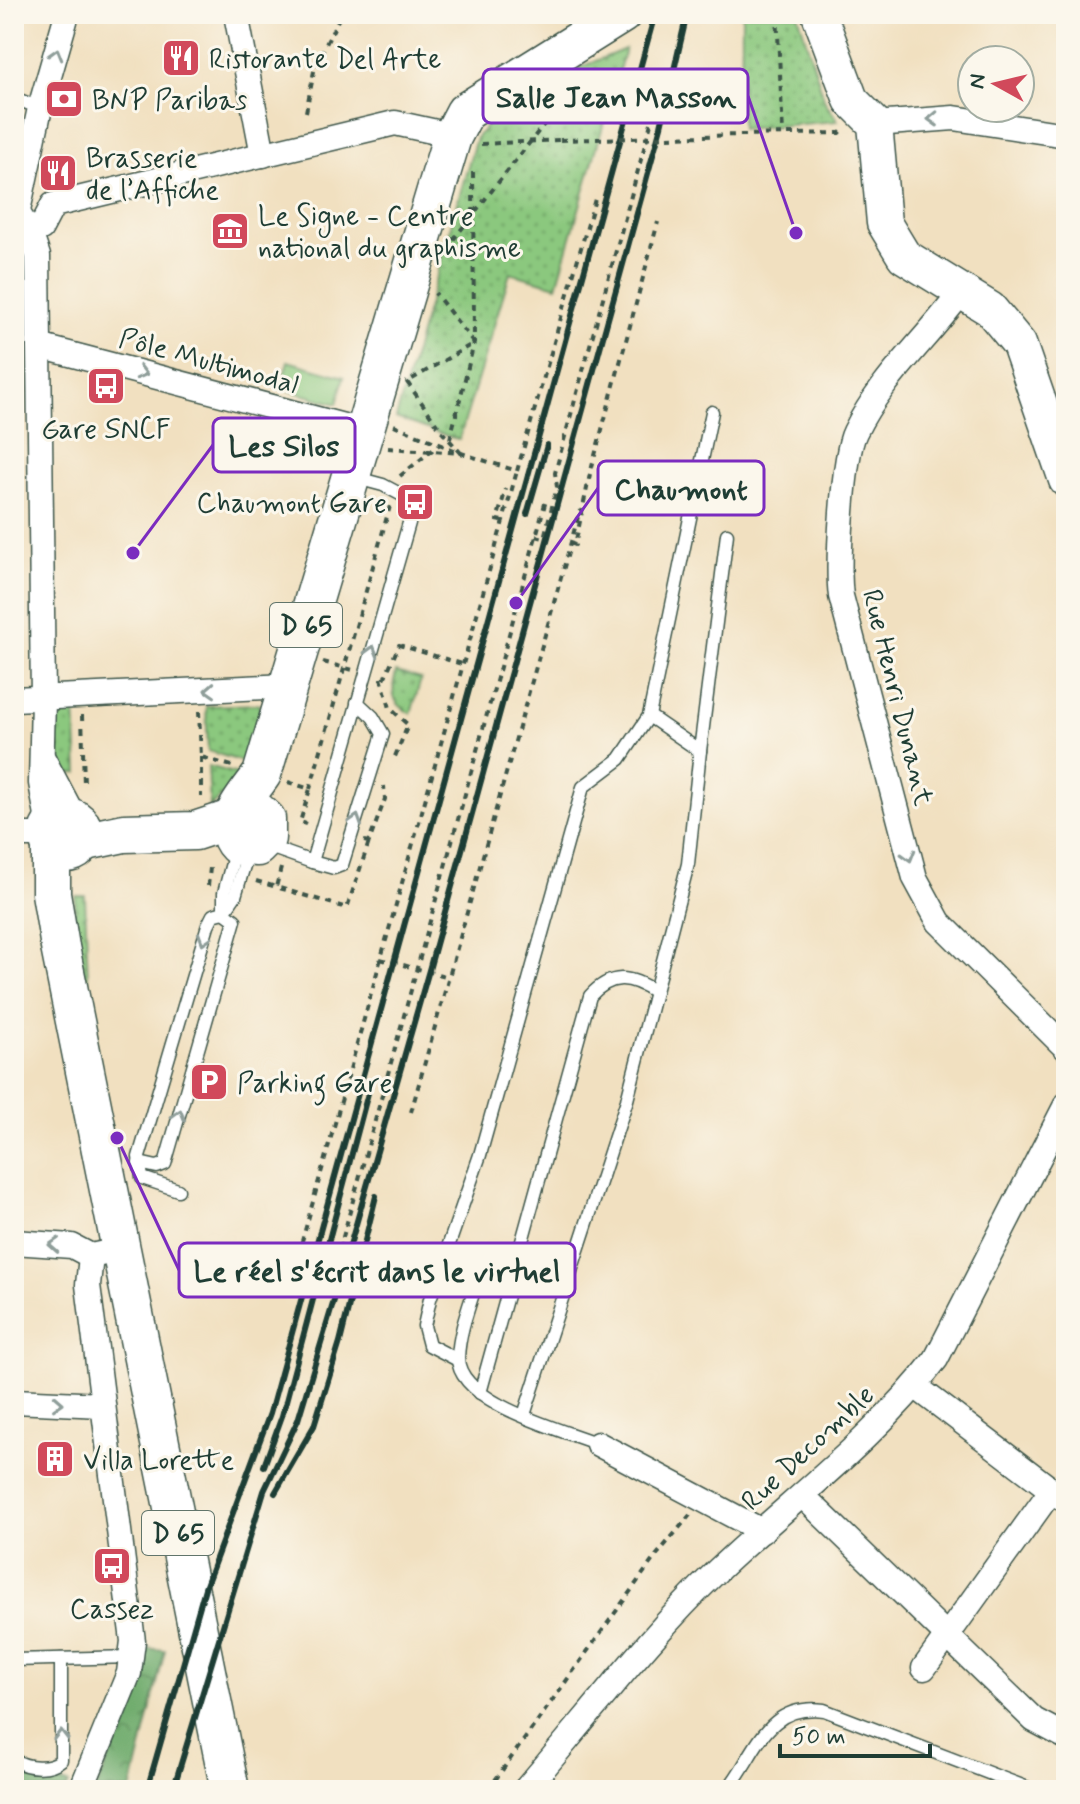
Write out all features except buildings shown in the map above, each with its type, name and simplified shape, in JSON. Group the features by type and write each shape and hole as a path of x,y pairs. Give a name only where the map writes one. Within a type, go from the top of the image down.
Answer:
{"main road":[{"path":"459,130 622,14"},
{"name":"D 65","path":"246,838 287,686 350,476 380,434 452,137 459,130"},
{"path":"62,829 124,833 195,816 246,838"},
{"name":"D 65","path":"62,829 51,893 105,1253 230,1790"}],"street":[{"path":"62,829 43,758 38,256 15,210 67,14"},
{"path":"236,14 263,155"},
{"path":"819,14 863,124 884,223 894,243 904,256 990,309 1019,344 1066,480"},
{"path":"863,124 956,118"},
{"path":"41,228 53,205 395,123 459,130"},
{"path":"1024,124 1066,135"},
{"path":"32,185 53,205"},
{"name":"Rue Henri Dunant","path":"962,291 873,402 853,435 838,571 844,612 915,878 939,922 1066,1048"},
{"name":"Pôle Multimodal","path":"39,346 380,434"},
{"path":"14,699 287,686"},
{"name":"Rue Decomble","path":"525,1790 692,1596 804,1497 915,1386 936,1359 1066,1105"},
{"path":"14,1242 72,1246 105,1253 88,1285 131,1618 132,1657 119,1701 81,1790"},
{"path":"915,1386 1058,1496 924,1668"},
{"path":"14,1401 102,1405"},
{"path":"598,1444 704,1497 762,1531"},
{"path":"804,1497 1034,1720 1066,1737"}],"lane":[{"path":"14,98 40,108"},
{"path":"458,1360 429,1345 424,1326 430,1299 480,1155 583,787 620,759 649,716 712,412"},
{"path":"312,862 415,502 394,491 350,476"},
{"path":"524,1415 627,1100 688,864 727,534"},
{"path":"224,912 224,893 246,838 285,855 334,868 342,865 383,734 373,717 357,702"},
{"path":"649,716 700,751"},
{"path":"178,1190 142,1178 139,1163 208,925 213,915 224,912"},
{"path":"139,1163 157,1167 165,1164 235,920 224,912"},
{"path":"480,1393 590,996 602,983 618,977 632,979 655,992"},
{"path":"192,979 216,986"},
{"path":"166,1064 191,1073"},
{"path":"481,1268 458,1360 465,1382 498,1405 598,1444"},
{"path":"14,1660 132,1657"},
{"path":"14,1760 23,1766 54,1766 61,1760 61,1659"},
{"path":"727,1790 760,1737 787,1713 802,1707 824,1710 1033,1790"}],"path":[{"path":"306,112 315,66 341,14"},
{"path":"777,14 783,134"},
{"path":"447,248 595,59"},
{"path":"536,536 544,538 557,487 555,473 657,101"},
{"path":"459,130 532,142 840,133 863,124"},
{"path":"449,447 474,343 473,159"},
{"path":"292,1277 595,199"},
{"path":"570,543 575,545 590,474 658,222"},
{"path":"426,282 474,343"},
{"path":"461,453 407,382 474,343"},
{"path":"380,434 440,444 517,471"},
{"path":"380,434 431,451 461,453"},
{"path":"310,789 398,477 440,444 444,434"},
{"path":"503,521 497,520 506,489"},
{"path":"330,1284 546,500"},
{"path":"411,1112 580,510"},
{"path":"384,679 399,645 462,664"},
{"path":"62,829 82,710"},
{"path":"195,816 203,796 201,757"},
{"path":"246,838 276,887"},
{"path":"380,959 449,977"},
{"path":"488,1790 655,1557 704,1497"}],"green space":[{"path":"742,14 798,14 825,102 838,121 741,129"},
{"path":"625,49 557,286 510,273 459,440 396,418 476,138 492,120 525,94 563,74"},
{"path":"288,361 344,377 337,404 280,388"},
{"path":"396,672 421,679 411,714 394,697"},
{"path":"259,704 261,715 243,762 208,751 206,706"},
{"path":"66,709 75,709 78,773 63,774 56,740 57,718"},
{"path":"208,766 245,776 210,807"},
{"path":"76,896 85,896 89,1012 74,915"},
{"path":"146,1648 165,1650 131,1790 96,1790 138,1689"},
{"path":"14,1775 69,1784 66,1790 14,1790"}],"railway":[{"path":"147,1790 205,1588 270,1413 655,14"},
{"path":"173,1790 264,1491 298,1420 338,1287 429,970 661,126 687,14"},
{"path":"527,514 547,445"},
{"path":"264,1466 282,1416 368,1093"},
{"path":"275,1493 314,1426 340,1342 376,1196"}],"place":[{"name":"Ristorante Del Arte","path":"181,58"},
{"name":"BNP Paribas","path":"64,99"},
{"name":"Brasserie de l’Affiche","path":"58,173"},
{"name":"Le Signe - Centre national du graphisme","path":"230,231"},
{"name":"Salle Jean Masson","path":"796,233"},
{"name":"Gare SNCF","path":"106,386"},
{"name":"Chaumont Gare","path":"415,502"},
{"name":"Les Silos","path":"133,553"},
{"name":"Chaumont","path":"516,603"},
{"name":"Parking Gare","path":"209,1082"},
{"name":"Le réel s'écrit dans le virtuel","path":"117,1138"},
{"name":"Villa Lorette","path":"55,1459"},
{"name":"Cassez","path":"112,1566"}]}
